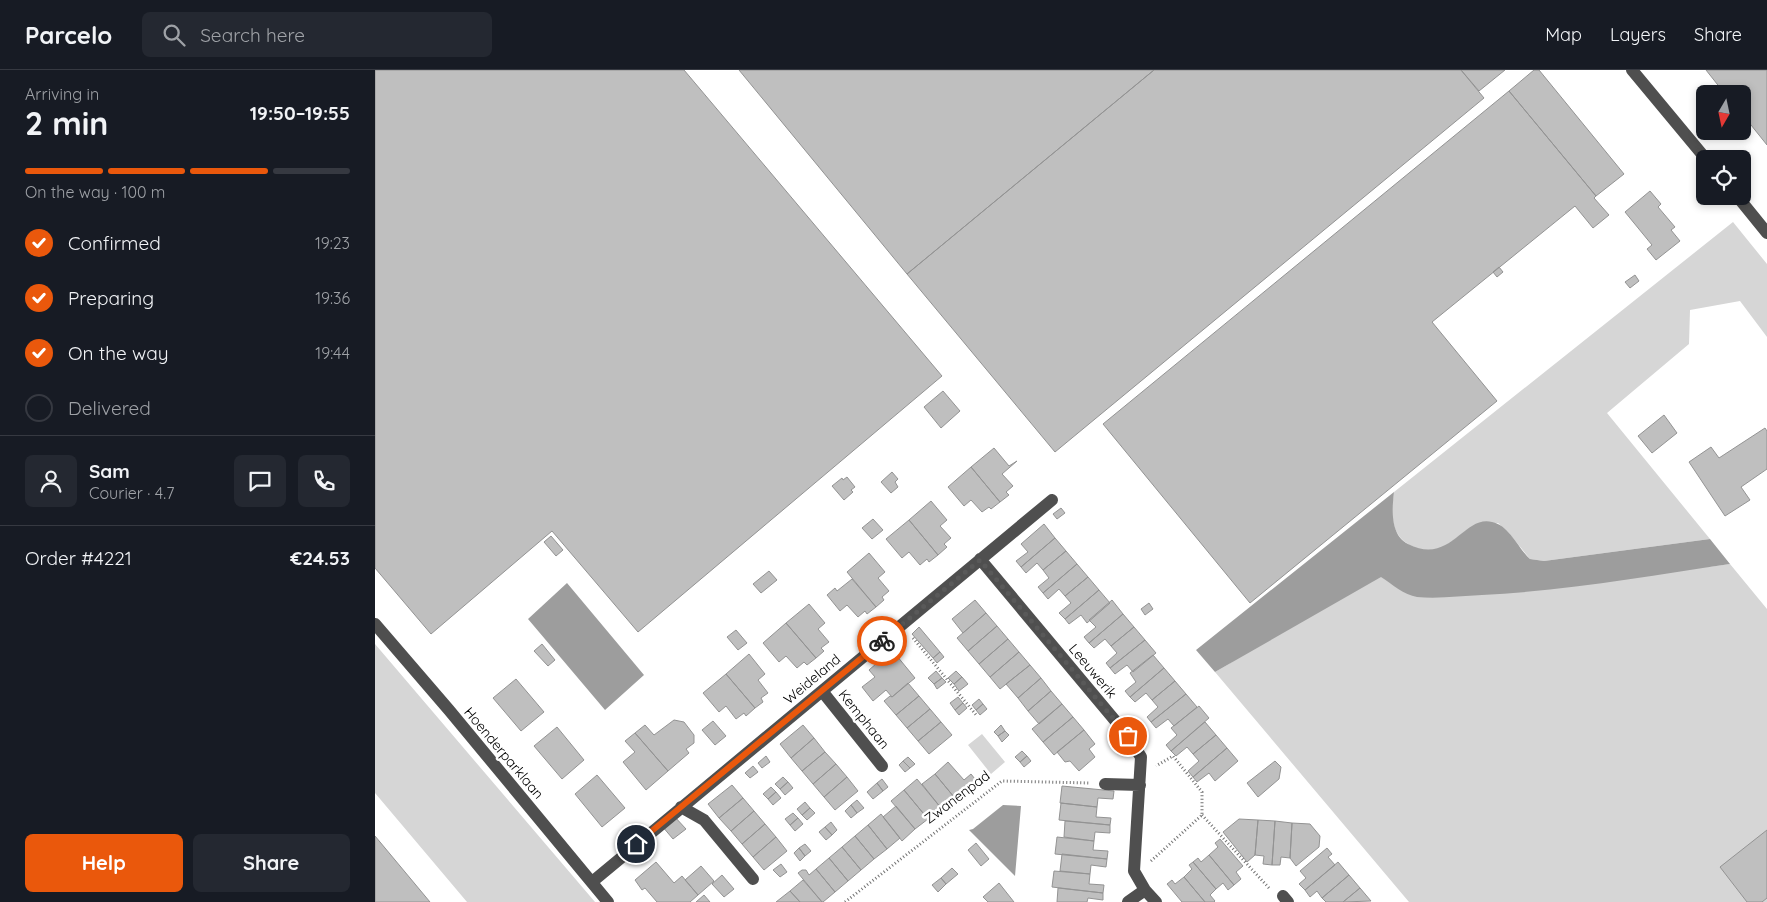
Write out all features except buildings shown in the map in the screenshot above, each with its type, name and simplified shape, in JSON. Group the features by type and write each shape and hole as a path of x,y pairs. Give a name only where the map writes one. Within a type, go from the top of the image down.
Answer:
{"street":[{"path":"1632,70 1698,150"},
{"path":"1744,205 1767,233"},
{"name":"Weideland","path":"591,882 1052,500"},
{"name":"Leeuwerik","path":"980,560 1128,736 1141,757 1134,871 1145,890 1156,902"},
{"name":"Hoenderparklaan","path":"375,624 609,902"},
{"name":"Kemphaan","path":"822,691 882,766"},
{"path":"1105,784 1140,780"},
{"path":"681,807 704,820 753,879"},
{"path":"1128,902 1145,890"}],"path":[{"path":"901,624 977,716"},
{"path":"1140,780 1173,756 1202,792 1202,815 1266,886 1285,899"},
{"name":"Zwanenpad","path":"845,902 1002,781 1105,784"},
{"path":"1136,875 1202,815"}],"shaded area":[{"path":"1733,222 1767,264 1767,337 1740,301 1690,310 1689,344 1607,413 1710,539 1544,561 1530,559 1498,523 1475,525 1446,545 1435,550 1417,548 1405,542 1399,536 1394,523 1392,508 1394,492"},
{"path":"1394,492 1393,521 1398,534 1408,544 1423,549 1435,549 1446,545 1473,526 1482,522 1492,522 1508,532 1530,559 1544,561 1710,539 1730,564 1575,587 1441,598 1412,596 1381,577 1215,672 1196,650"},
{"path":"1730,564 1767,609 1767,902 1409,902 1215,672 1229,664 1354,573 1709,567"},
{"path":"567,583 644,675 605,710 528,619"},
{"path":"375,644 595,902 467,902 375,793"},
{"path":"982,734 1005,762 991,774 968,745"},
{"path":"1003,805 1021,806 1015,876 969,830 973,829"}],"way so far":[{"path":"882,641 980,560 1128,736"}],"route":[{"path":"636,844 882,641"}]}
